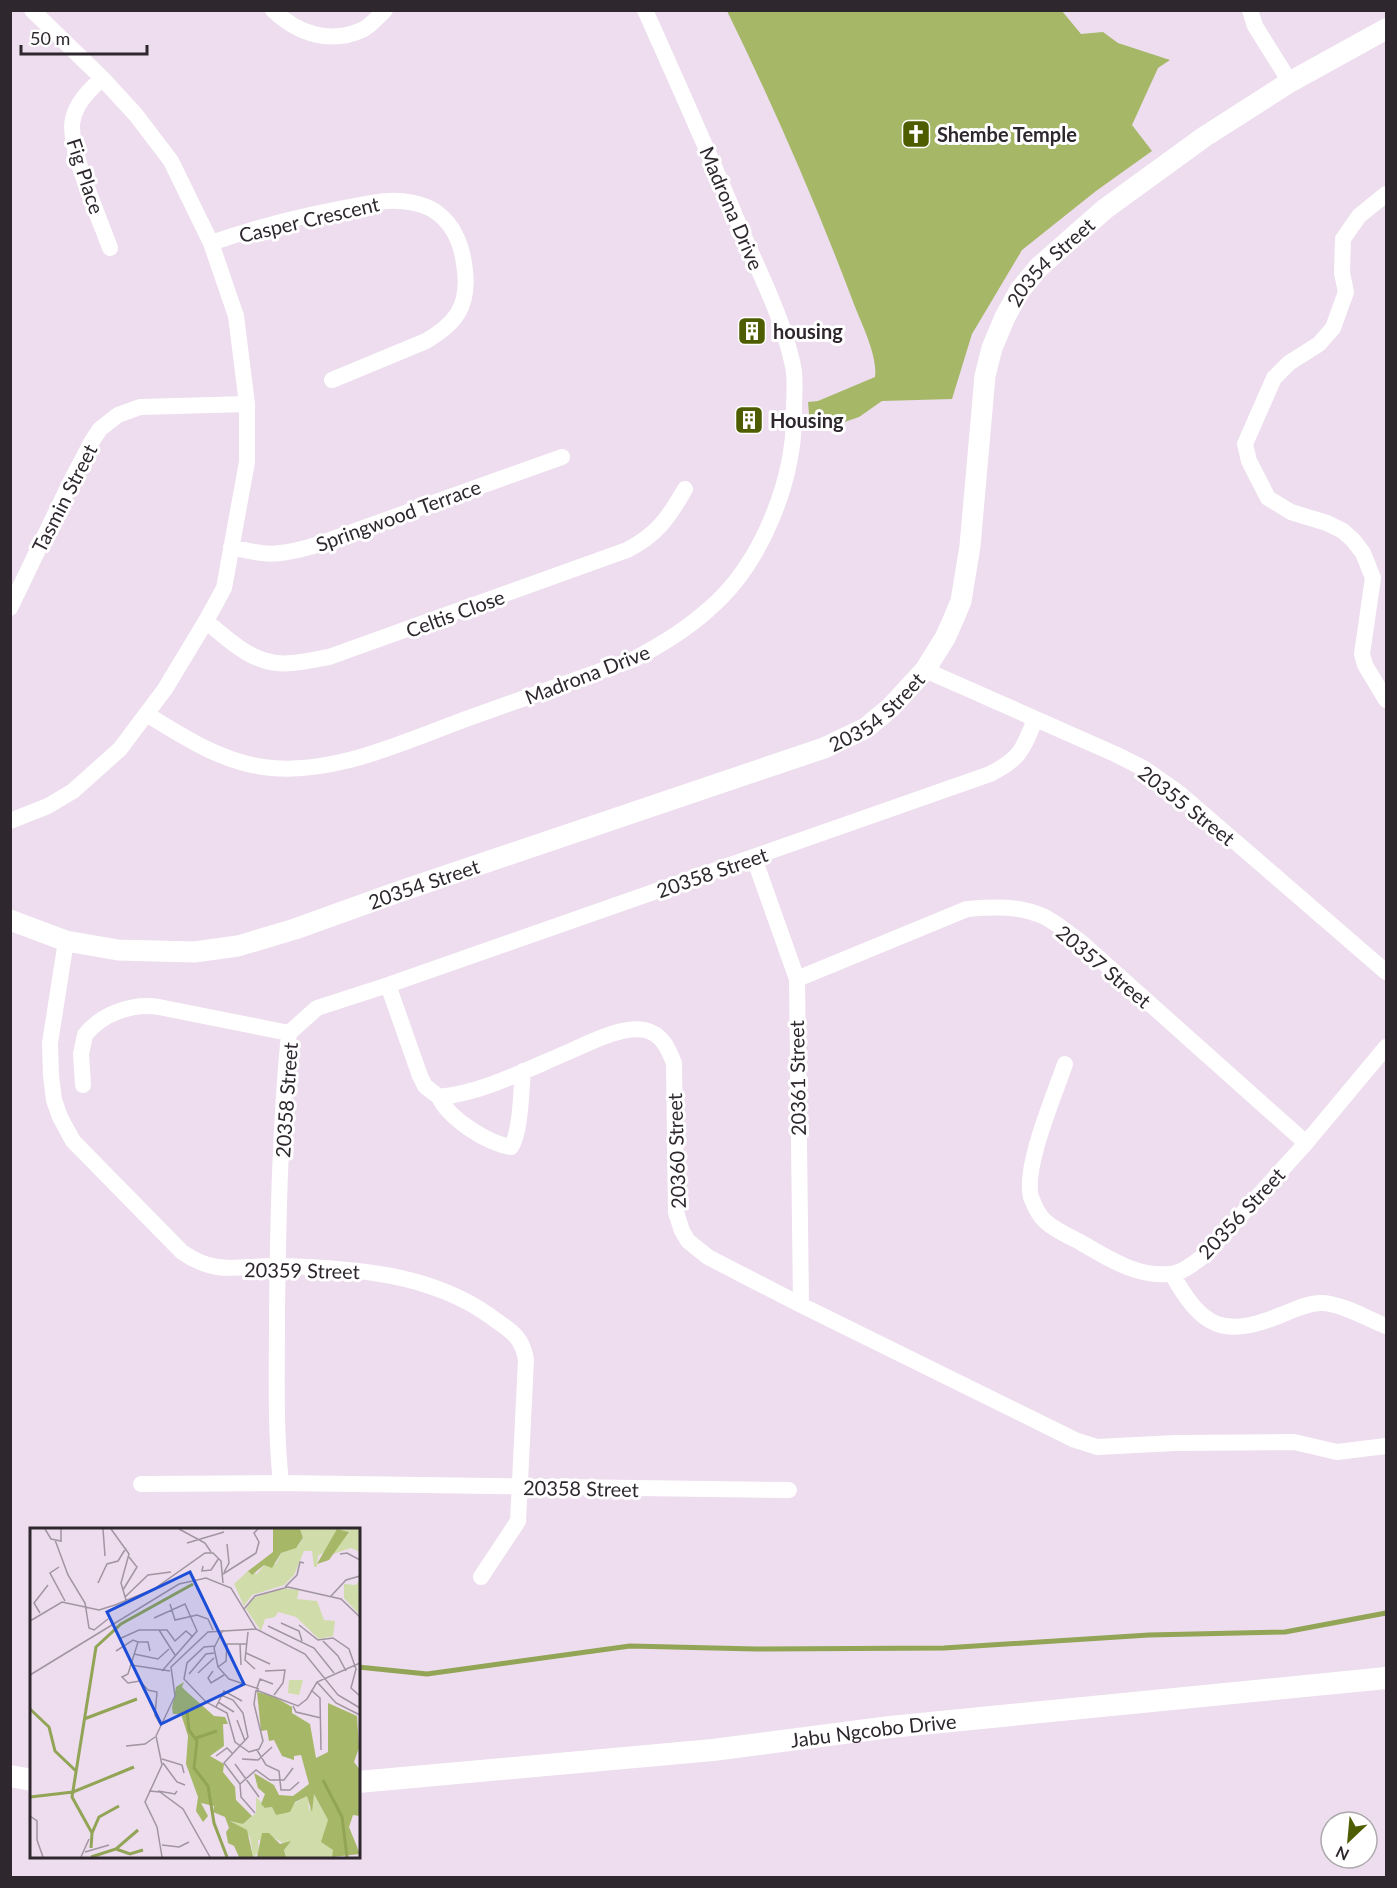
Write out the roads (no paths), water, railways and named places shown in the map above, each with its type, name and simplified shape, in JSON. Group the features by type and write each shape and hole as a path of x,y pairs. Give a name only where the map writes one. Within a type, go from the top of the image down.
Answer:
{"main road":[{"name":"Jabu Ngcobo Drive","path":"360,1782 713,1750 890,1727 1386,1678"},
{"path":"10,1776 30,1780"}],"street":[{"path":"10,821 48,806 73,791 120,749 147,715 224,588 247,462 246,404 236,316 211,243 171,161 136,115 102,78 32,10"},
{"path":"273,10 298,29 317,36 336,36 364,29 385,10"},
{"name":"Madrona Drive","path":"147,715 227,759 263,767 294,770 329,765 381,750 634,659 670,640 695,621 711,608 736,580 761,542 777,507 789,467 794,428 794,367 777,312 645,10"},
{"path":"1250,10 1255,26 1290,82"},
{"name":"20354 Street","path":"10,920 66,941 118,950 194,952 238,946 295,929 824,748 866,728 891,707 925,670 945,638 961,601 970,546 986,376 996,337 1020,290 1039,267 1105,209 1204,137 1290,82 1386,29"},
{"name":"Fig Place","path":"102,78 77,106 71,128 75,151 110,248"},
{"path":"1386,194 1359,216 1343,239 1341,273 1346,292 1333,328 1319,344 1288,363 1274,378 1245,444 1249,462 1268,498 1291,512 1327,523 1343,531 1363,553 1373,578 1362,654 1365,665 1386,700"},
{"name":"Casper Crescent","path":"211,243 284,220 389,201 412,202 435,210 448,222 459,244 467,284 463,303 454,321 426,341 332,380"},
{"name":"Tasmin Street","path":"10,608 71,481 100,429 118,416 141,407 246,404"},
{"name":"Springwood Terrace","path":"231,547 273,555 313,546 562,457"},
{"name":"Celtis Close","path":"206,621 241,651 256,658 275,663 291,663 329,657 627,550 648,538 669,517 685,489"},
{"name":"20355 Street","path":"925,670 1145,769 1179,793 1386,972"},
{"name":"20358 Street","path":"789,1490 281,1483 277,1446 278,1266 285,1068 289,1033 317,1008 754,858 990,774 1017,758 1035,719"},
{"name":"20361 Street","path":"754,858 797,979 801,1305"},
{"name":"20357 Street","path":"797,979 967,909 1019,908 1046,918 1083,944 1306,1143"},
{"name":"20359 Street","path":"66,941 50,1043 54,1100 60,1117 73,1141 183,1252 196,1262 209,1267 232,1269 278,1266 369,1271 396,1276 474,1305 517,1336 524,1346 526,1360 518,1521 481,1577"},
{"path":"388,985 425,1086 439,1097 448,1112 465,1126 502,1145 511,1147 518,1119 523,1071"},
{"path":"83,1085 81,1054 83,1038 88,1031 106,1018 130,1006 143,1005 289,1033"},
{"name":"20360 Street","path":"439,1097 458,1095 523,1071 605,1036 637,1029 648,1030 667,1045 674,1063 676,1212 682,1231 696,1249 708,1257 1076,1440 1097,1447 1176,1443 1294,1442 1337,1452 1386,1446"},
{"name":"20356 Street","path":"1172,1274 1187,1268 1205,1255 1306,1143 1386,1047"},
{"path":"1065,1064 1036,1148 1030,1178 1031,1195 1042,1219 1117,1263 1153,1275 1172,1274 1188,1302 1201,1314 1223,1327 1268,1321 1308,1305 1320,1303 1332,1304 1386,1326"},
{"path":"141,1484 281,1483"}],"waterway":[{"path":"360,1667 427,1674 630,1646 756,1649 944,1648 1149,1635 1285,1632 1386,1613"}],"place":[{"name":"Shembe Temple","path":"916,134"},
{"name":"housing","path":"752,331"},
{"name":"Housing","path":"749,420"}]}
